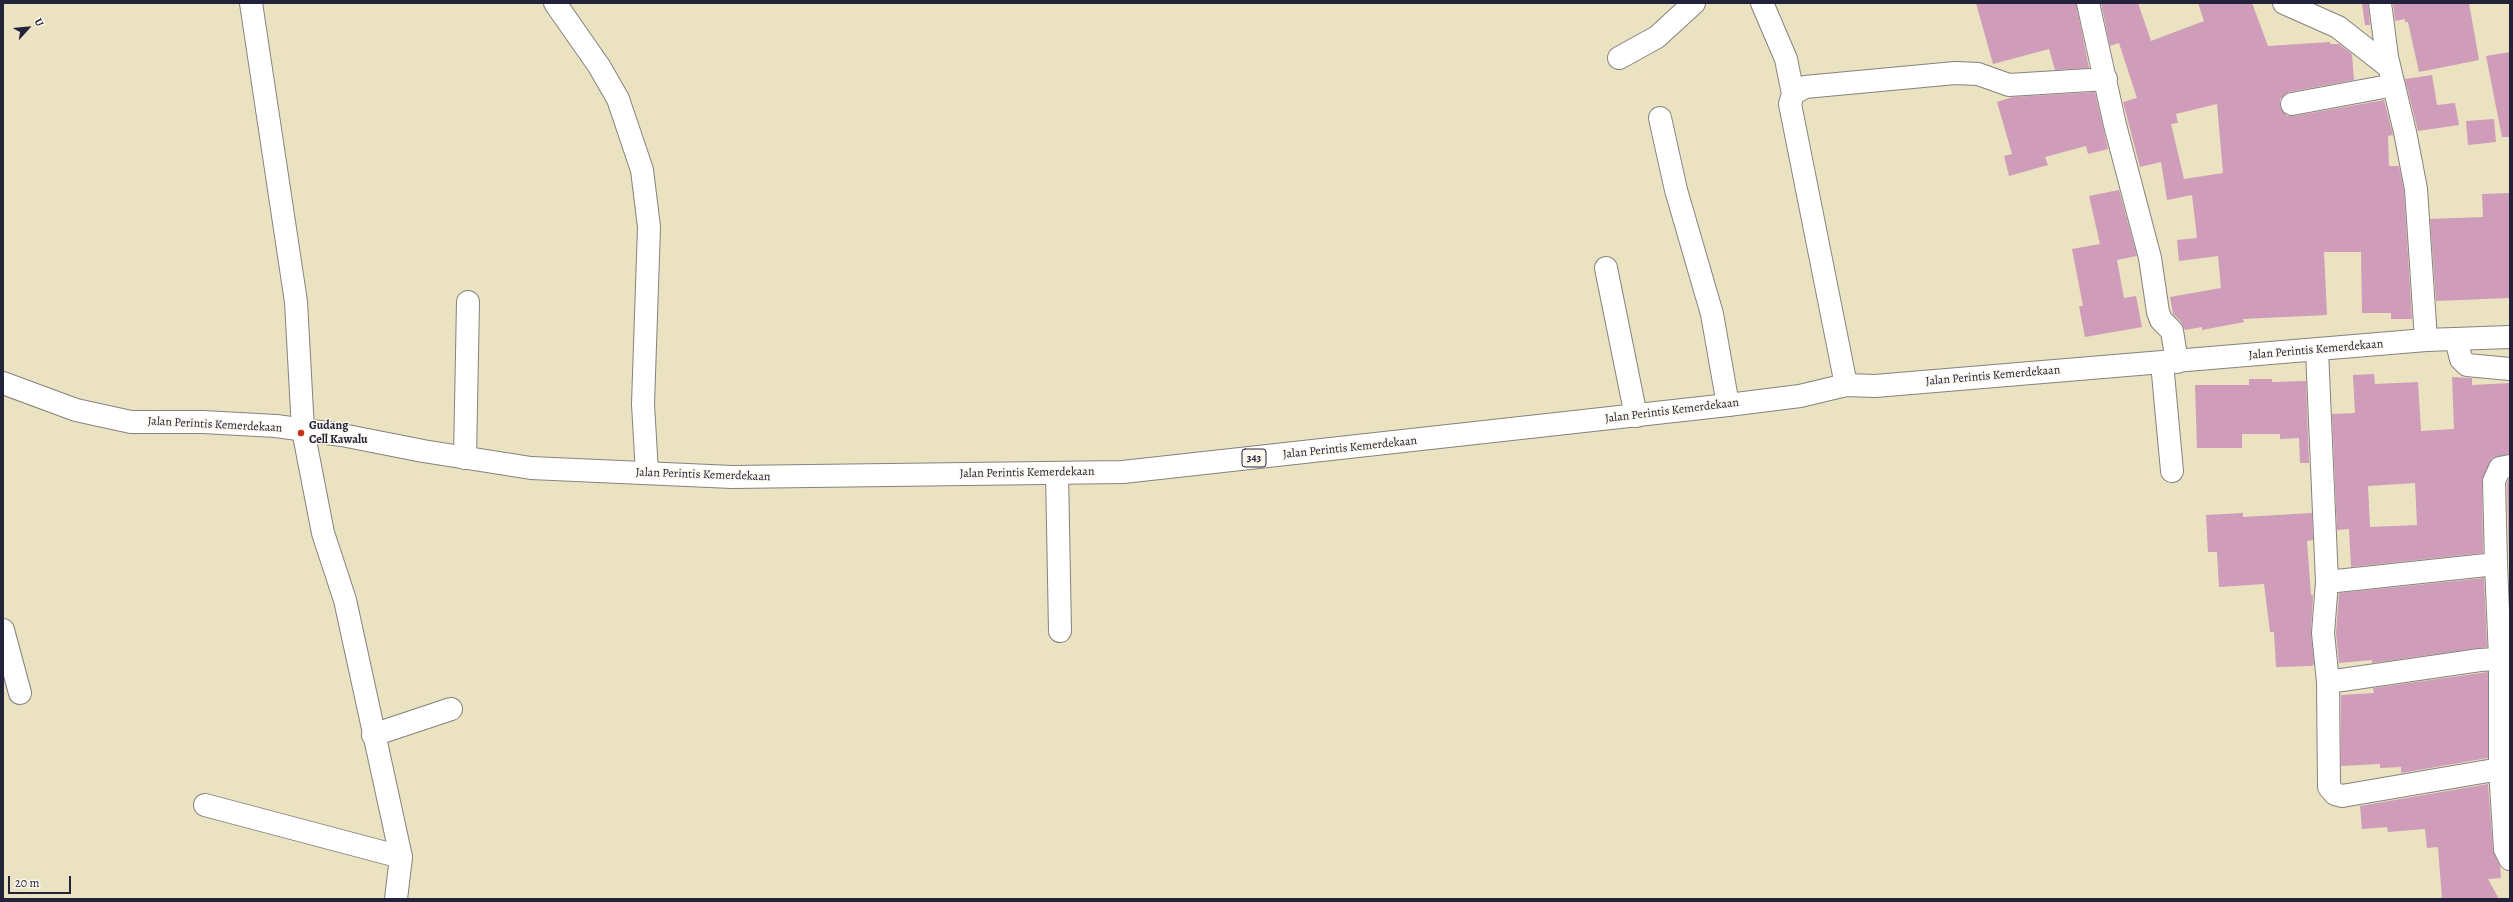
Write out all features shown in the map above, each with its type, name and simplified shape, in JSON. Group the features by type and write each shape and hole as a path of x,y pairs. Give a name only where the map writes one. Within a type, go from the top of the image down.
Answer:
{"street":[{"path":"251,3 296,302 303,430 323,533 345,600 373,735 401,857 396,899"},
{"path":"555,3 587,47 618,99 642,170 649,227 643,404 646,473"},
{"path":"1619,58 1657,37 1694,3"},
{"path":"1762,3 1786,58 1792,94 1790,104 1846,385"},
{"path":"2088,3 2115,125 2150,258 2158,312 2161,320 2173,334 2170,362 2172,471"},
{"path":"2284,3 2338,26 2389,64"},
{"path":"2380,3 2389,64 2416,189 2426,340"},
{"path":"2292,104 2389,64"},
{"path":"1792,94 1805,87 1955,73 1978,74 2009,85 2106,79"},
{"path":"1660,118 1676,190 1712,314 1728,405"},
{"path":"1606,268 1636,416"},
{"path":"465,458 468,302"},
{"name":"Jalan Perintis Kemerdekaan","path":"3,383 76,410 131,422 203,422 303,430 342,435 465,458 531,468 732,477 1123,472 1728,405 1800,396 1846,385 1875,386 2426,340 2510,337"},
{"path":"2456,339 2461,359 2467,365 2510,369"},
{"path":"2317,350 2327,582 2323,633 2328,682 2329,786 2335,794 2342,796 2500,769"},
{"path":"2510,466 2500,468 2494,481 2496,564 2505,658 2500,769 2505,849 2510,859"},
{"path":"1057,473 1060,631"},
{"path":"2327,582 2496,564"},
{"path":"3,630 20,693"},
{"path":"2328,682 2505,658"},
{"path":"373,735 451,709"},
{"path":"204,805 401,857"}],"building":[{"path":"1976,3 2076,3 2089,68 2055,70 2049,49 1993,64"},
{"path":"2101,3 2138,3 2151,41 2204,21 2198,3 2252,3 2268,46 2330,42 2330,44 2339,44 2352,54 2354,80 2289,92 2280,99 2280,107 2287,116 2294,116 2384,100 2393,135 2388,136 2389,166 2399,166 2404,191 2412,319 2391,319 2391,313 2362,313 2361,252 2324,252 2327,315 2243,319 2244,322 2202,330 2202,327 2185,330 2181,322 2173,314 2170,297 2221,288 2218,256 2179,261 2177,240 2197,238 2192,195 2167,200 2161,162 2140,167 2123,102 2137,98 2119,43 2110,46","holes":["2217,104 2223,173 2184,179 2171,124 2178,123 2176,114"]},
{"path":"2362,3 2368,3 2370,25 2365,25"},
{"path":"2393,3 2469,3 2479,60 2419,72 2408,22 2405,22 2405,19 2395,21"},
{"path":"2510,52 2510,137 2502,137 2486,56"},
{"path":"2432,75 2437,105 2455,103 2459,125 2418,131 2405,79"},
{"path":"2095,92 2108,149 2088,154 2086,146 2045,157 2048,165 2009,176 2004,156 2012,154 1997,102 2013,97"},
{"path":"2494,119 2496,142 2468,145 2466,121"},
{"path":"2119,190 2137,256 2117,260 2124,298 2136,296 2142,327 2085,337 2079,306 2083,306 2072,249 2100,244 2089,196"},
{"path":"2510,193 2510,298 2436,301 2430,219 2483,217 2482,194"},
{"path":"2374,374 2375,384 2418,382 2421,431 2454,429 2452,377 2472,378 2472,385 2510,383 2510,454 2492,458 2482,481 2483,553 2351,567 2349,529 2337,530 2332,414 2355,413 2353,375","holes":["2415,483 2417,525 2370,527 2368,486"]},
{"path":"2249,379 2272,379 2272,382 2306,381 2309,463 2300,463 2299,438 2280,439 2280,434 2242,434 2242,448 2197,448 2195,385 2249,385"},
{"path":"2510,479 2510,599 2507,484"},
{"path":"2243,513 2243,517 2312,513 2313,540 2307,541 2311,595 2313,595 2311,632 2314,664 2312,666 2276,667 2274,632 2270,632 2264,584 2219,587 2217,552 2208,552 2206,515"},
{"path":"2484,578 2487,647 2372,663 2372,660 2339,663 2336,633 2339,593"},
{"path":"2488,672 2488,758 2401,773 2401,767 2380,768 2380,764 2341,766 2341,695 2374,693 2373,688"},
{"path":"2488,784 2493,850 2500,866 2501,878 2488,879 2499,899 2442,899 2438,847 2427,848 2425,829 2388,832 2387,827 2362,829 2360,806"}],"place":[{"name":"Gudang Cell Kawalu","path":"301,433"}]}
